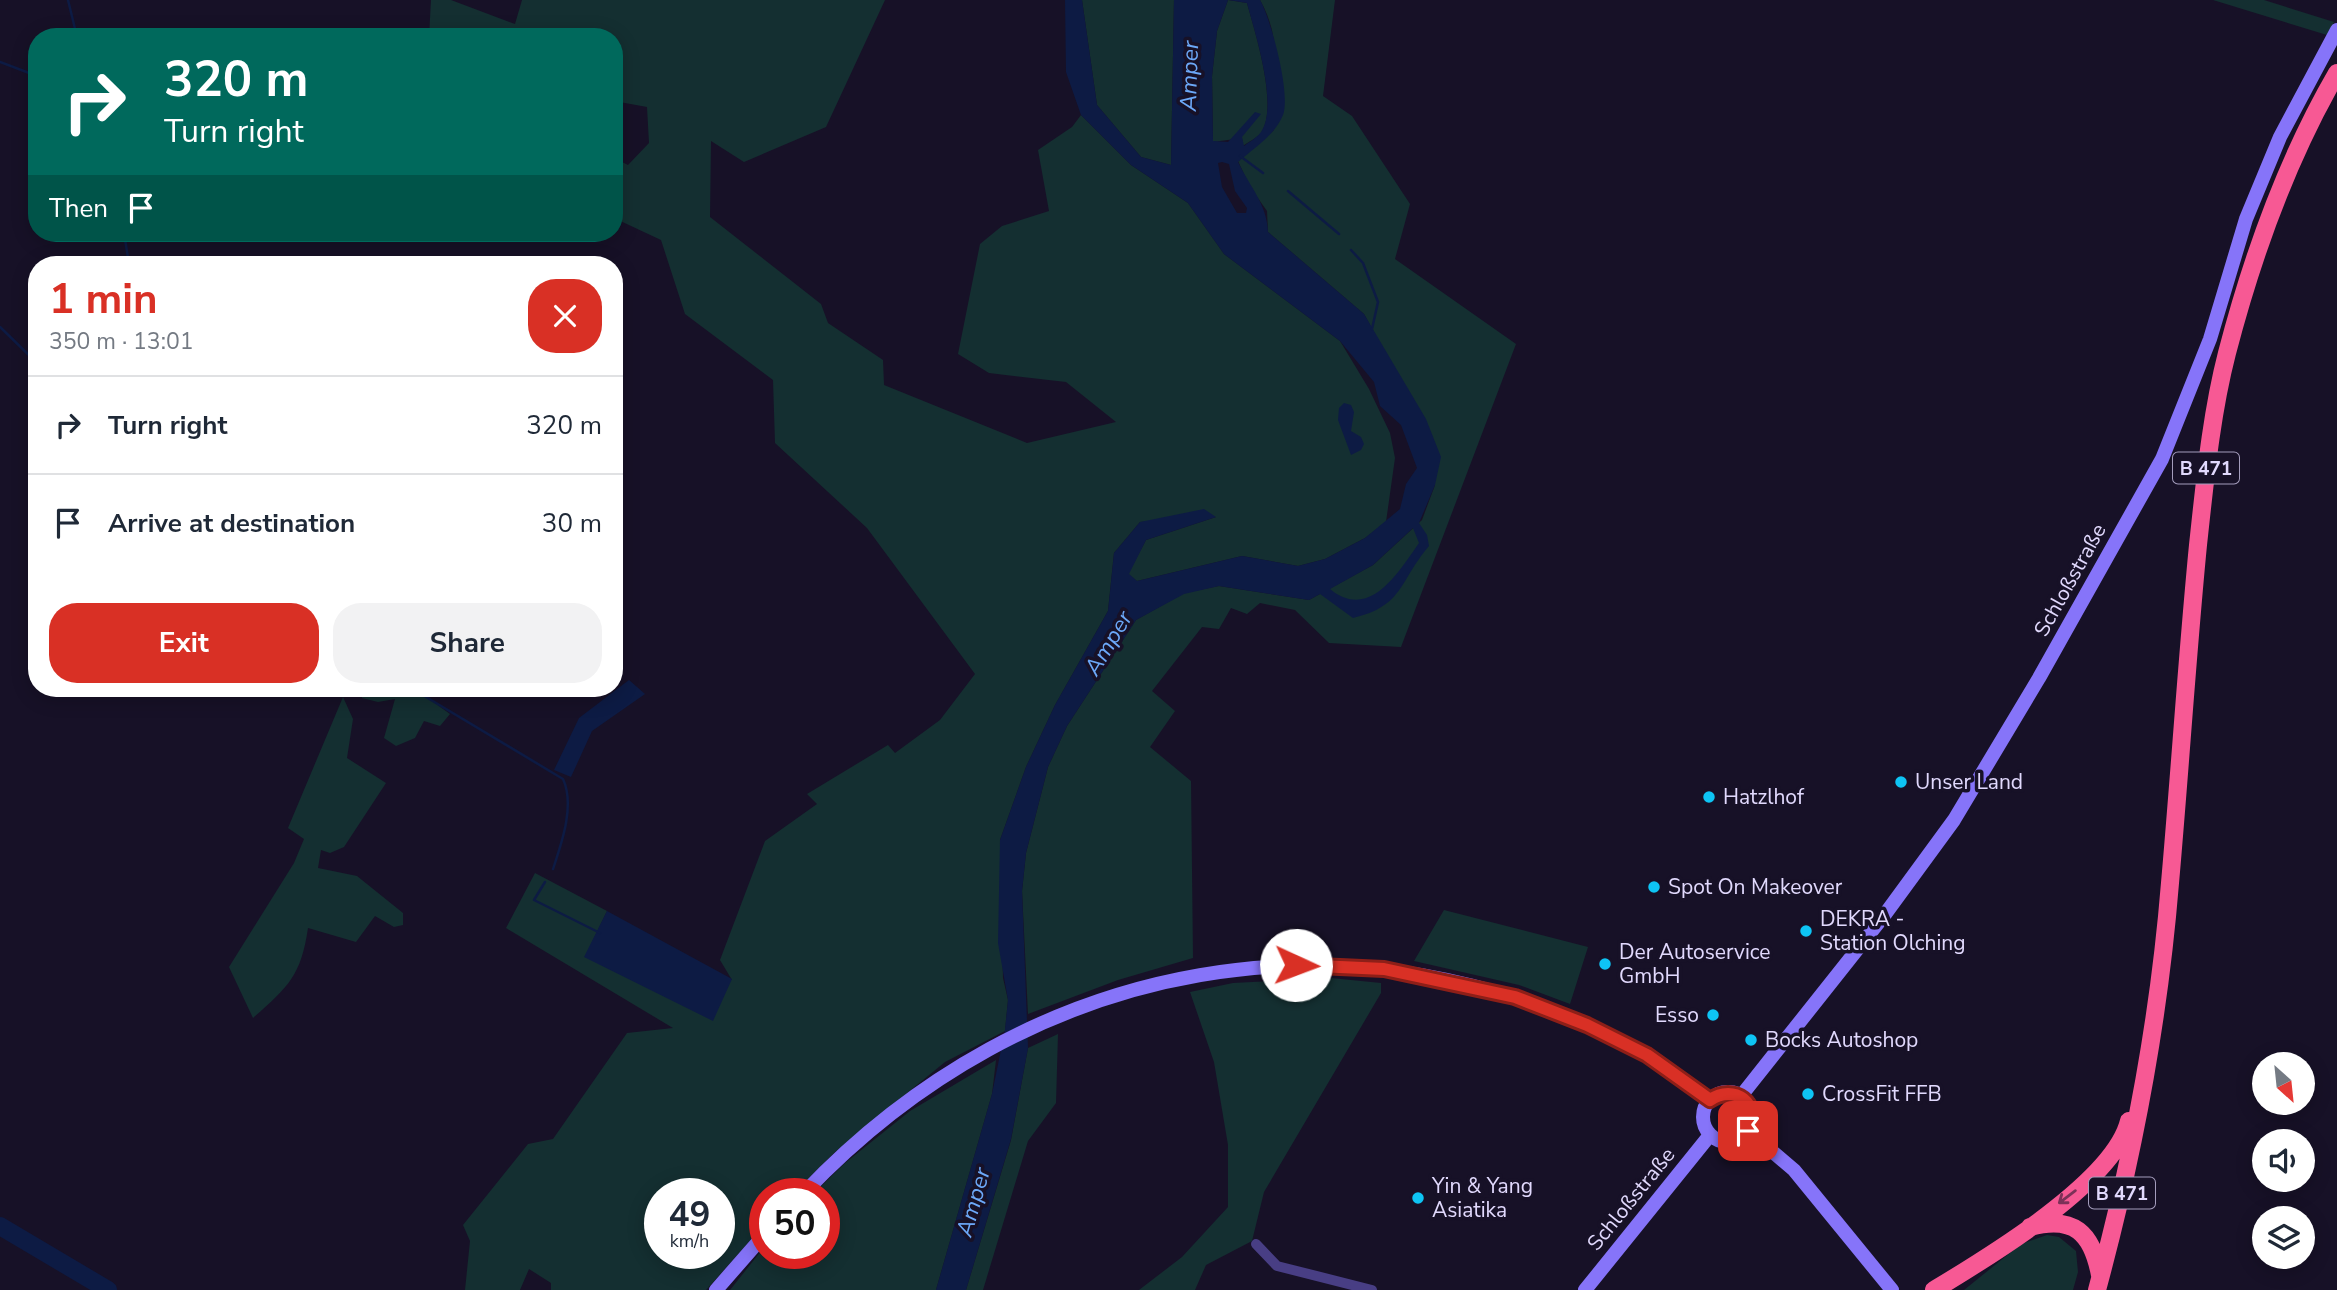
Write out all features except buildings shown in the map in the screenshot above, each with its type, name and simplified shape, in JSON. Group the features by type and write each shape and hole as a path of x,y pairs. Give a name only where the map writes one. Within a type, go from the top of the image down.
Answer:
{"highway":[{"name":"B 471","path":"2099,1284 2116,1221 2140,1108 2170,884 2180,735 2206,472 2226,355 2258,252 2285,183 2337,73"},
{"path":"1934,1290 1972,1268 2027,1228 2106,1164 2122,1141 2129,1118 2140,1108"},
{"path":"2027,1228 2055,1222 2069,1225 2081,1232 2096,1253 2099,1284"},
{"path":"1952,1290 1972,1268"}],"main road":[{"name":"Schloßstraße","path":"1741,1096 1883,918 1954,820 2039,678 2161,459 2210,339 2246,219 2275,148 2337,30"},
{"path":"819,1178 855,1143 909,1099 982,1054 1041,1024 1148,984 1216,971 1296,965 1384,969 1423,975 1515,997 1587,1025 1647,1055 1710,1100"},
{"path":"1725,1092 1741,1096 1751,1108 1752,1124 1748,1131 1730,1142 1710,1135 1703,1121 1710,1100 1725,1092"},
{"path":"1748,1131 1794,1170 1892,1290"},
{"name":"Schloßstraße","path":"1585,1290 1710,1135"},
{"path":"716,1290 749,1252"}],"street":[{"path":"1256,1244 1277,1266 1372,1290"}],"green space":[{"path":"431,0 451,0 515,24 522,0 885,0 826,127 744,162 711,141 710,217 821,304 828,323 883,360 884,385 1027,443 1116,422 1066,382 989,373 958,354 980,244 1002,226 1049,211 1038,150 1072,127 1081,115 1131,165 1188,203 1224,254 1340,341 1369,389 1390,433 1395,458 1386,522 1365,538 1325,559 1298,566 1242,556 1137,581 1128,574 1146,540 1216,517 1140,522 1114,553 1108,611 1055,705 1026,767 1000,840 1003,978 1008,1000 1005,1031 945,1062 835,1152 809,1178 749,1178 749,1242 735,1258 735,1178 644,1178 644,1269 725,1269 706,1290 551,1290 551,1283 529,1269 520,1290 465,1290 470,1241 463,1225 528,1144 553,1139 627,1033 673,1028 506,928 535,873 607,911 585,957 732,980 720,960 765,841 817,804 807,794 888,745 895,753 940,720 975,674 867,528 775,443 773,380 685,314 661,240 623,222 623,162 628,165 649,143 647,107 623,103 623,28 429,28"},
{"path":"1082,0 1174,0 1171,165 1141,157 1097,105"},
{"path":"1228,0 1247,3 1267,88 1266,121 1261,133 1243,146 1242,138 1213,142 1212,76 1217,31"},
{"path":"1260,0 1335,0 1323,96 1352,116 1410,204 1395,259 1516,344 1401,647 1329,643 1295,610 1260,603 1247,614 1231,608 1219,629 1202,627 1152,691 1175,711 1150,747 1191,781 1193,958 1118,980 1028,1014 1022,891 1026,853 1048,767 1067,726 1136,620 1184,593 1219,586 1309,600 1373,565 1422,520 1435,485 1382,347 1364,314 1268,232 1267,211 1250,187 1238,161 1274,130 1275,47 1267,15"},
{"path":"2213,0 2264,0 2334,22 2327,35"},
{"path":"343,697 353,719 347,758 386,783 344,847 330,853 321,850 318,868 357,876 403,913 403,925 394,927 375,916 356,942 308,928 301,958 291,979 253,1018 229,967 294,863 304,839 288,828"},
{"path":"426,697 450,714 440,726 424,721 415,738 396,746 384,738 395,699 378,702 362,698"},
{"path":"1444,910 1588,947 1570,1004 1519,985 1414,961"},
{"path":"1331,978 1381,983 1381,993 1264,1192 1252,1241 1206,1265 1195,1290 1139,1290 1182,1257 1228,1207 1228,1145 1214,1062 1190,992 1233,983"},
{"path":"1058,1034 1056,1103 1028,1141 983,1290 966,1290 1011,1140 1028,1048"},
{"path":"996,1060 992,1094 936,1290 730,1290 749,1266 749,1269 840,1269 840,1178 830,1178 910,1111"},
{"path":"2047,1235 2059,1237 2076,1251 2078,1272 2073,1290 1964,1290 2021,1244"}],"water":[{"name":"Amper","path":"1065,0 1082,0 1097,105 1141,157 1171,165 1174,0 1228,0 1217,31 1212,76 1213,141 1228,142 1255,112 1261,114 1242,137 1244,146 1260,134 1266,120 1267,88 1247,3 1229,0 1260,0 1279,57 1285,105 1275,129 1238,162 1265,213 1268,232 1364,314 1426,419 1441,457 1435,485 1419,523 1427,535 1429,546 1399,591 1382,607 1353,618 1320,594 1309,600 1219,586 1184,594 1136,620 1067,726 1048,767 1026,853 1022,891 1028,1048 1011,1139 966,1290 936,1290 992,1094 1005,1030 1008,1000 998,943 1000,840 1026,767 1055,705 1108,611 1114,553 1140,522 1204,509 1216,517 1146,540 1129,574 1137,581 1242,556 1298,566 1325,559 1365,538 1400,509 1406,484 1417,468 1401,425 1380,406 1374,382 1340,341 1224,254 1188,203 1131,165 1081,115 1066,72","holes":["1218,163 1229,164 1235,191 1247,208 1246,213 1237,213 1222,187","1413,528 1419,543 1393,579 1382,589 1358,600 1344,598 1330,589 1373,565"]},
{"path":"1344,403 1351,405 1354,412 1351,431 1361,437 1364,444 1361,450 1351,455 1338,420 1339,408"},
{"path":"629,680 645,694 592,731 571,777 554,770 579,718 607,697 623,697 623,685"},
{"path":"607,911 732,979 713,1021 584,957"}],"waterway":[{"path":"68,0 75,28"},
{"path":"0,62 28,73"},
{"path":"1240,156 1263,173"},
{"path":"1288,191 1339,234"},
{"path":"125,242 128,256"},
{"path":"1351,250 1363,263 1378,302 1372,329"},
{"path":"0,327 28,354"},
{"path":"426,697 563,779 568,800 567,812 553,869"},
{"path":"545,882 534,900 600,933"},
{"path":"0,1226 108,1290"}],"place":[{"name":"Unser Land","path":"1901,782"},
{"name":"Hatzlhof","path":"1709,797"},
{"name":"Spot On Makeover","path":"1654,887"},
{"name":"DEKRA - Station Olching","path":"1806,931"},
{"name":"Der Autoservice GmbH","path":"1605,964"},
{"name":"Esso","path":"1713,1015"},
{"name":"Bocks Autoshop","path":"1751,1040"},
{"name":"CrossFit FFB","path":"1808,1094"},
{"name":"Yin & Yang Asiatika","path":"1418,1198"}],"route":[{"path":"1296,965 1384,969 1423,975 1515,997 1587,1025 1647,1055 1710,1100 1725,1092 1741,1096 1747,1101 1753,1116 1748,1131"}]}
